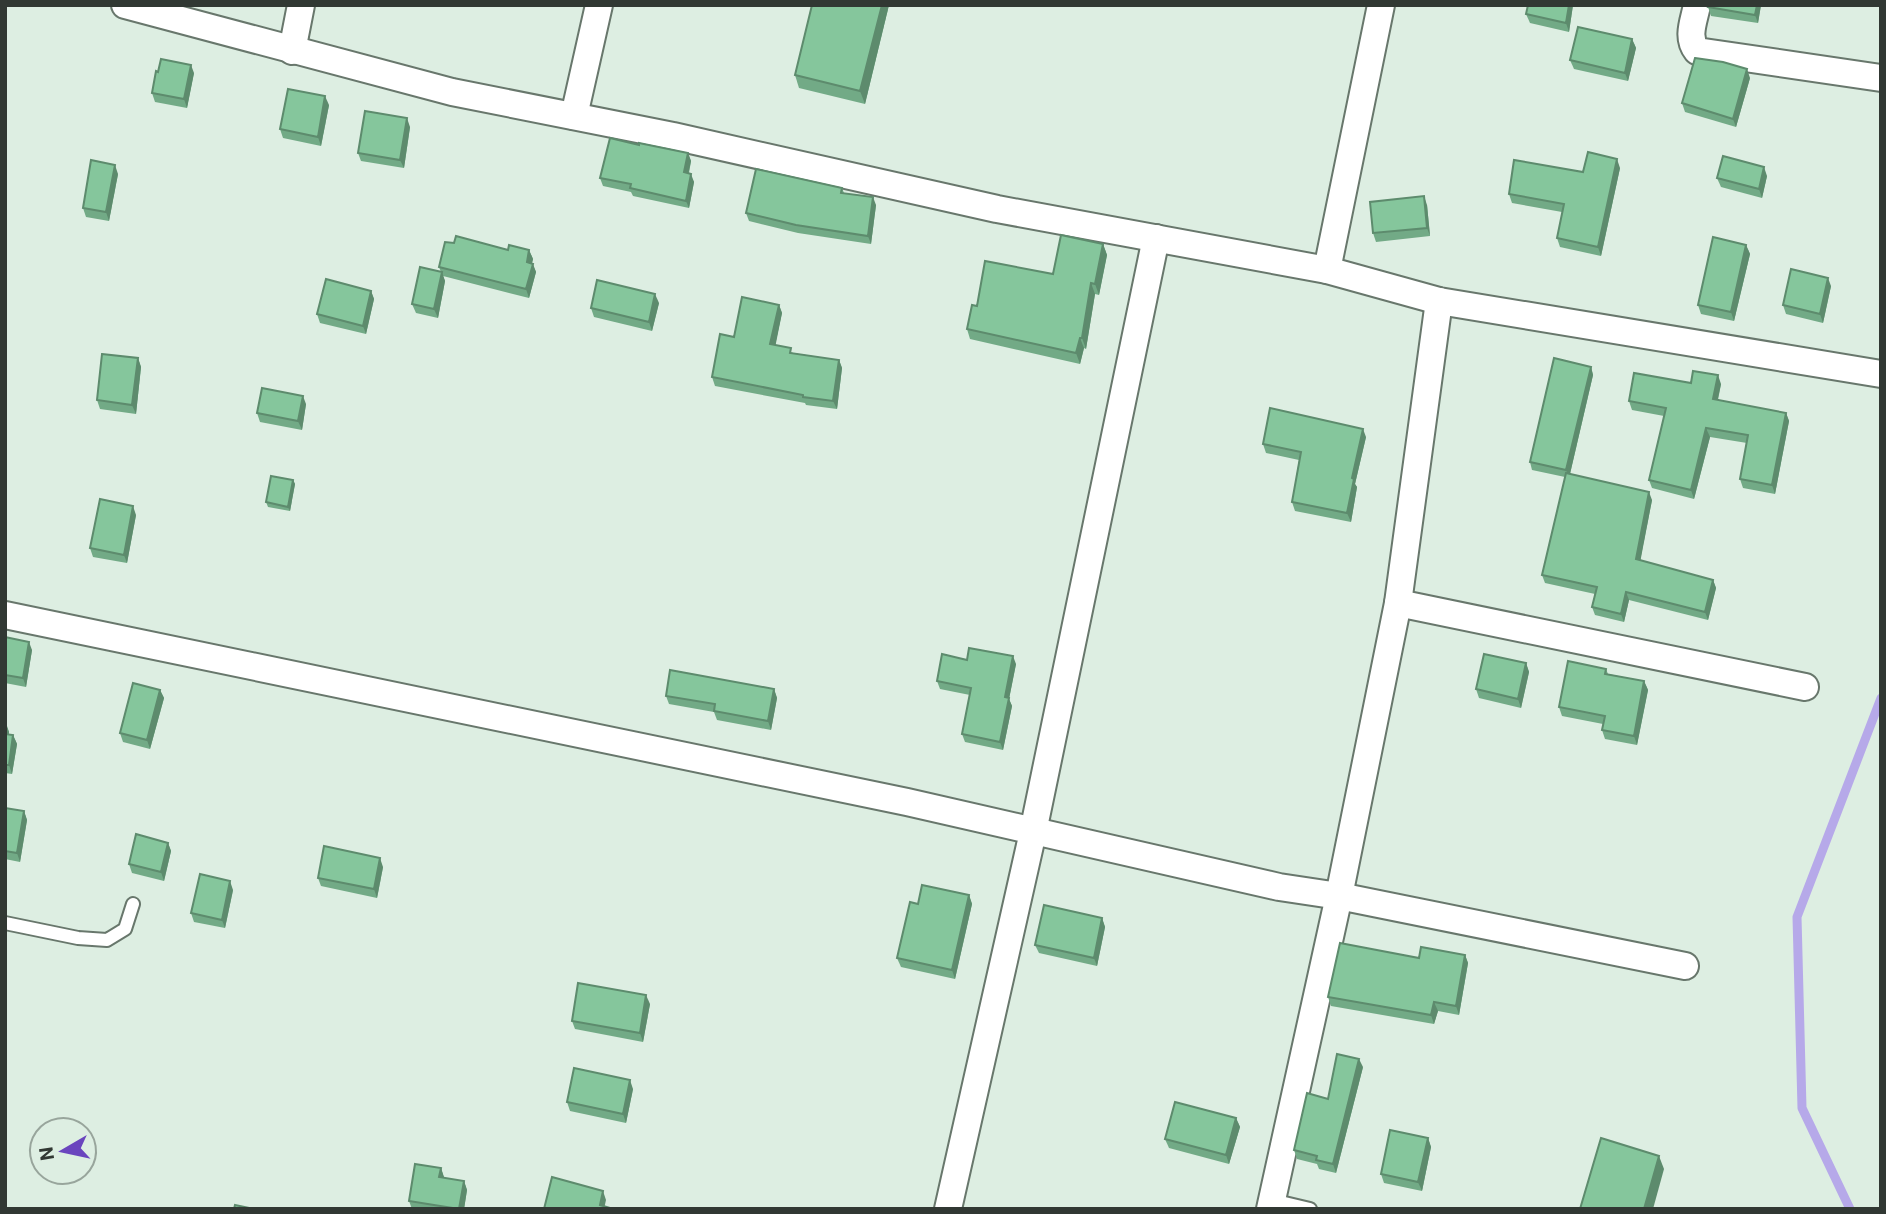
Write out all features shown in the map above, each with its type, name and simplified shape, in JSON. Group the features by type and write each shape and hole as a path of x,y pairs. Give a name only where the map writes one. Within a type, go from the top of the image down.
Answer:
{"street":[{"path":"125,5 452,92 673,136 997,209 1327,270 1439,301 1881,374"},
{"path":"292,51 301,5"},
{"path":"574,116 599,5"},
{"path":"1327,270 1381,5"},
{"path":"1697,5 1690,37 1691,44 1697,51 1881,78"},
{"path":"948,1209 1033,832 1156,238"},
{"path":"1271,1205 1339,895 1398,603 1439,301"},
{"path":"1398,603 1805,687"},
{"path":"5,615 894,800 1279,887 1339,895 1685,966"}],"lane":[{"path":"5,923 78,938 107,940 125,929 133,904"},
{"path":"1271,1205 1310,1209"}],"building":[{"path":"812,5 882,5 860,91 795,75"},
{"path":"1528,5 1569,5 1566,23 1526,14"},
{"path":"1757,5 1755,15 1708,7"},
{"path":"1578,27 1632,39 1625,73 1570,60"},
{"path":"1695,58 1747,69 1733,119 1682,103"},
{"path":"161,59 191,65 184,99 152,93"},
{"path":"288,89 325,96 318,137 280,129"},
{"path":"365,111 407,118 400,160 358,153"},
{"path":"610,138 688,153 684,172 691,174 686,201 630,188 631,184 600,178"},
{"path":"1588,152 1617,159 1598,247 1557,238 1564,204 1509,194 1514,160 1583,172"},
{"path":"1723,156 1764,167 1759,189 1717,178"},
{"path":"91,160 115,165 106,212 83,208"},
{"path":"756,169 842,188 841,193 873,197 868,236 796,225 746,213"},
{"path":"1424,196 1427,228 1373,233 1370,202"},
{"path":"1061,235 1103,244 1095,284 1091,283 1082,338 1076,353 967,329 972,305 977,306 985,261 1053,274"},
{"path":"456,236 508,250 509,245 529,250 527,262 533,264 526,289 439,267 445,242 454,243"},
{"path":"1713,237 1746,245 1731,312 1698,305"},
{"path":"420,267 442,272 434,309 412,304"},
{"path":"1791,269 1828,278 1820,314 1783,305"},
{"path":"326,279 371,291 363,326 317,314"},
{"path":"597,280 655,294 649,322 591,308"},
{"path":"742,297 779,305 770,344 791,348 790,353 839,360 833,401 712,377 720,334 734,337"},
{"path":"102,354 138,358 132,405 97,400"},
{"path":"1554,358 1591,367 1566,470 1530,462"},
{"path":"1693,371 1718,375 1713,399 1786,413 1772,485 1740,479 1748,435 1706,428 1691,490 1649,480 1666,408 1629,401 1634,373 1691,383"},
{"path":"262,388 303,396 298,421 257,413"},
{"path":"1270,408 1363,429 1347,513 1292,502 1301,452 1263,444"},
{"path":"1566,473 1649,492 1636,559 1713,580 1705,612 1626,592 1621,614 1592,607 1597,587 1542,575"},
{"path":"271,476 293,480 288,507 266,502"},
{"path":"100,499 133,506 124,555 90,548"},
{"path":"5,637 29,642 23,678 5,675"},
{"path":"969,648 1013,656 1005,697 1009,698 1000,742 962,734 971,688 937,681 942,654 967,660"},
{"path":"1484,654 1526,663 1518,699 1476,689"},
{"path":"1568,661 1606,669 1605,674 1644,681 1634,736 1602,730 1605,716 1559,707"},
{"path":"670,670 774,689 768,721 714,711 715,704 666,696"},
{"path":"133,683 160,690 147,740 120,733"},
{"path":"5,734 13,735 9,765 5,765"},
{"path":"5,808 24,811 17,853 5,851"},
{"path":"136,834 168,843 161,872 129,864"},
{"path":"324,846 380,858 374,889 318,878"},
{"path":"200,874 230,881 222,920 191,913"},
{"path":"922,885 969,895 952,970 897,958 910,902 918,904"},
{"path":"1044,905 1102,918 1094,958 1035,945"},
{"path":"1340,943 1419,958 1421,947 1465,955 1456,1006 1434,1002 1431,1015 1328,997"},
{"path":"578,983 646,995 640,1033 572,1021"},
{"path":"1337,1054 1359,1059 1333,1164 1316,1160 1317,1156 1294,1150 1307,1093 1328,1099"},
{"path":"574,1068 630,1080 623,1114 567,1102"},
{"path":"1175,1102 1236,1118 1226,1155 1165,1139"},
{"path":"1390,1130 1428,1138 1418,1182 1381,1174"},
{"path":"1601,1138 1659,1156 1644,1209 1580,1209"},
{"path":"415,1164 441,1168 439,1177 464,1181 459,1209 409,1201"},
{"path":"552,1177 603,1191 600,1205 610,1208 544,1209"},
{"path":"235,1205 254,1209 234,1209"}],"waterway":[{"path":"1850,1209 1802,1108 1797,917 1881,698"}]}
